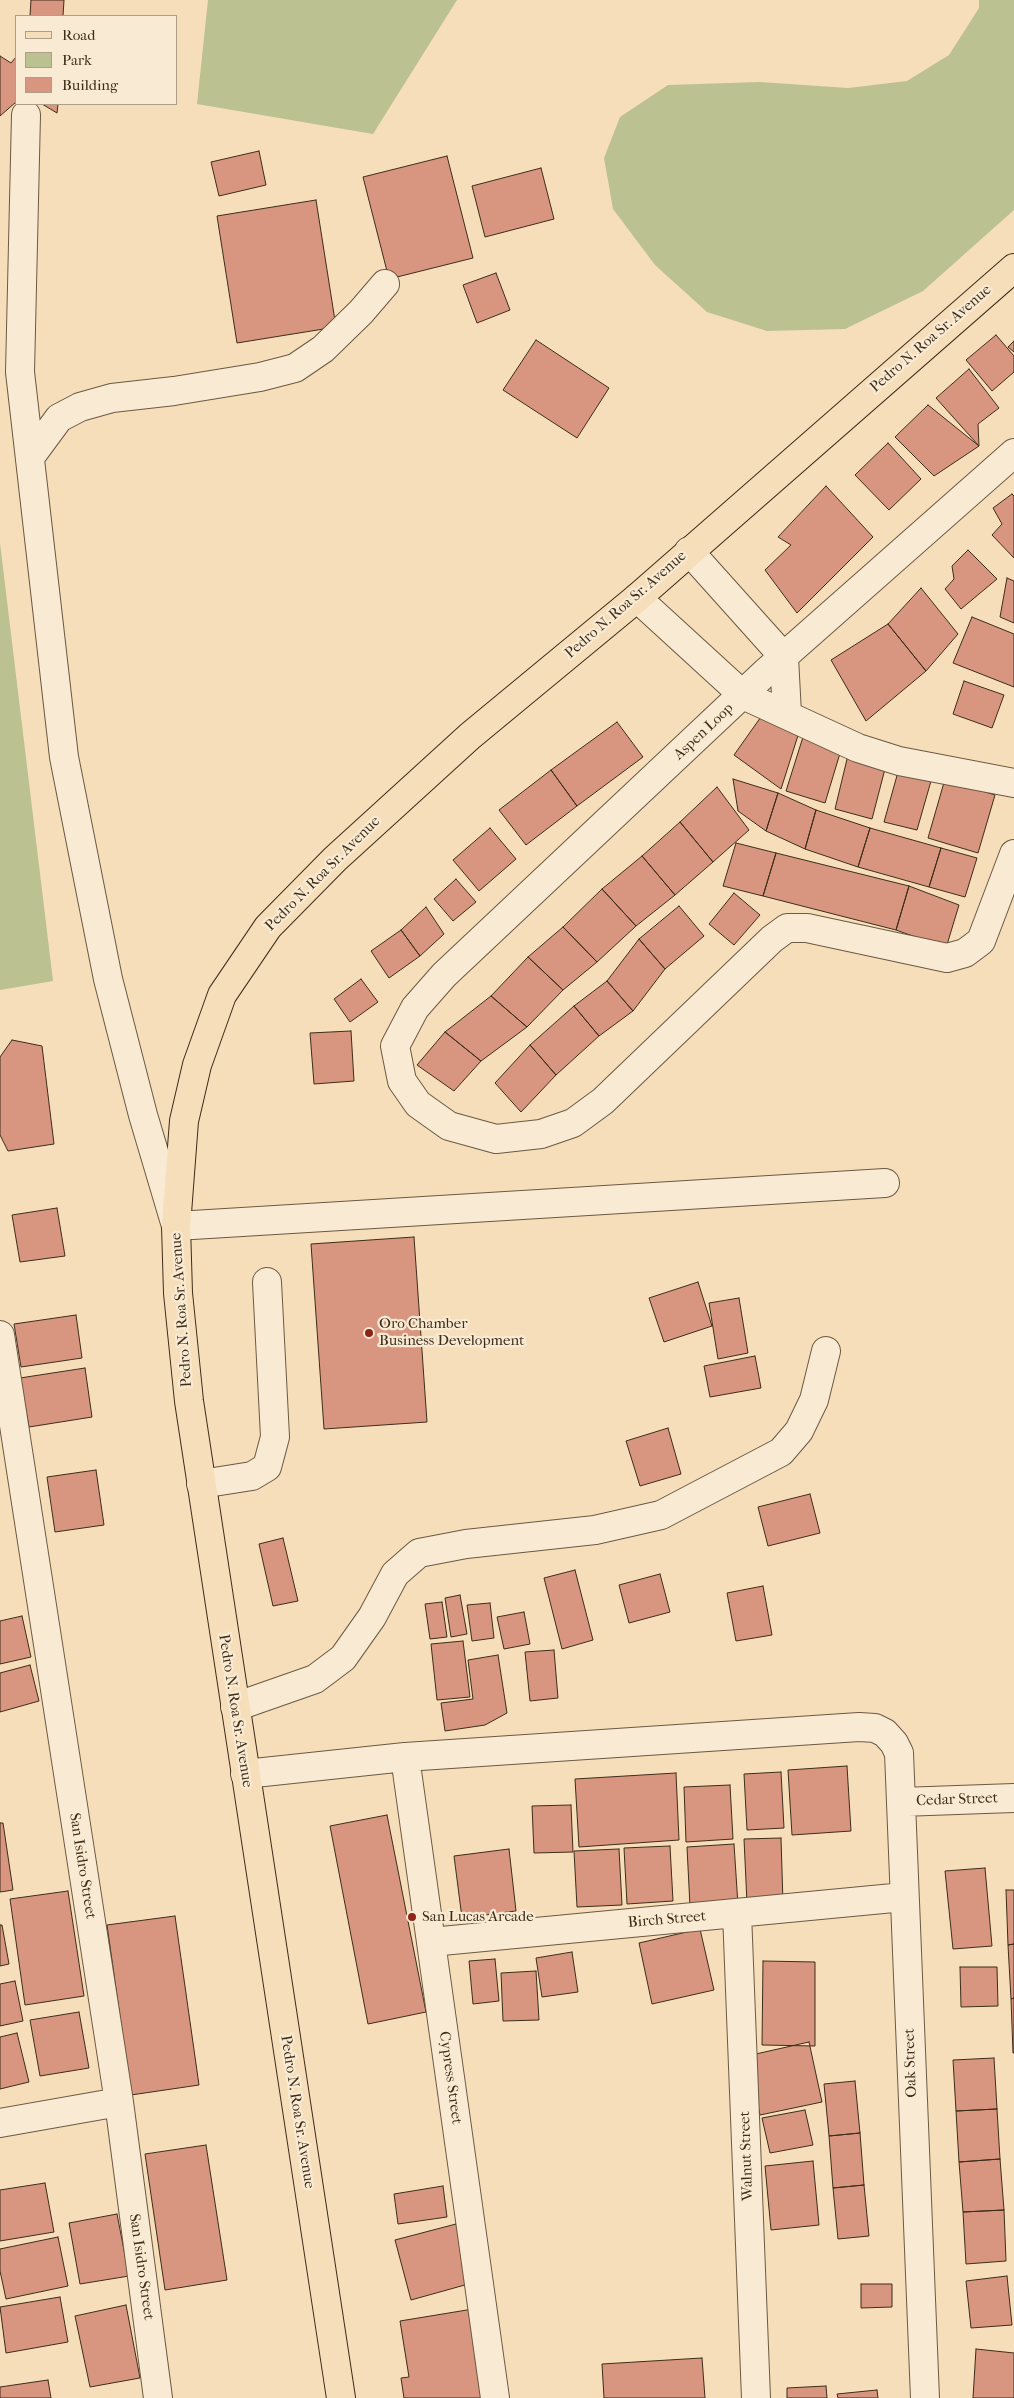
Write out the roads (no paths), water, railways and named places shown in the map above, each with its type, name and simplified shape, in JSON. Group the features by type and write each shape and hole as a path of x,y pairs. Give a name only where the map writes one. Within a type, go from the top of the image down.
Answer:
{"main road":[{"name":"Pedro N. Roa Sr. Avenue","path":"341,2398 201,1484 185,1362 178,1293 176,1226 184,1121 197,1065 222,995 268,927 335,859 470,736 637,598 1014,268"}],"street":[{"path":"26,116 20,372 64,757 108,978 153,1152 176,1226 885,1183"},
{"path":"31,456 59,418 80,407 112,398 174,391 250,379 294,368 323,349 385,284"},
{"name":"Aspen Loop","path":"1014,453 784,656 444,975 415,1008 395,1046 402,1081 418,1104 449,1126 496,1139 541,1134 573,1122 603,1101 772,939 787,928 807,928 947,958 965,953 981,941 1014,854"},
{"path":"689,551 784,656 787,714"},
{"path":"637,598 743,695 858,748 899,761 1014,783"},
{"path":"201,1484 252,1476 267,1467 275,1437 267,1282"},
{"name":"San Isidro Street","path":"0,1335 119,2102 158,2398"},
{"path":"235,1707 315,1679 343,1658 372,1617 395,1574 419,1553 466,1544 595,1530 661,1515 781,1452 799,1431 814,1400 826,1351"},
{"name":"Oak Street","path":"405,1757 859,1727 875,1728 885,1733 894,1743 898,1753 901,1802 925,2398"},
{"path":"245,1774 405,1757"},
{"name":"Cypress Street","path":"405,1757 495,2398"},
{"name":"Cedar Street","path":"901,1802 1014,1798"},
{"name":"Birch Street","path":"431,1942 904,1897"},
{"name":"Walnut Street","path":"738,1913 756,2398"},
{"path":"0,2123 119,2102"}],"place":[{"name":"Oro Chamber Business Development","path":"369,1333"},
{"name":"San Lucas Arcade","path":"412,1917"}]}
